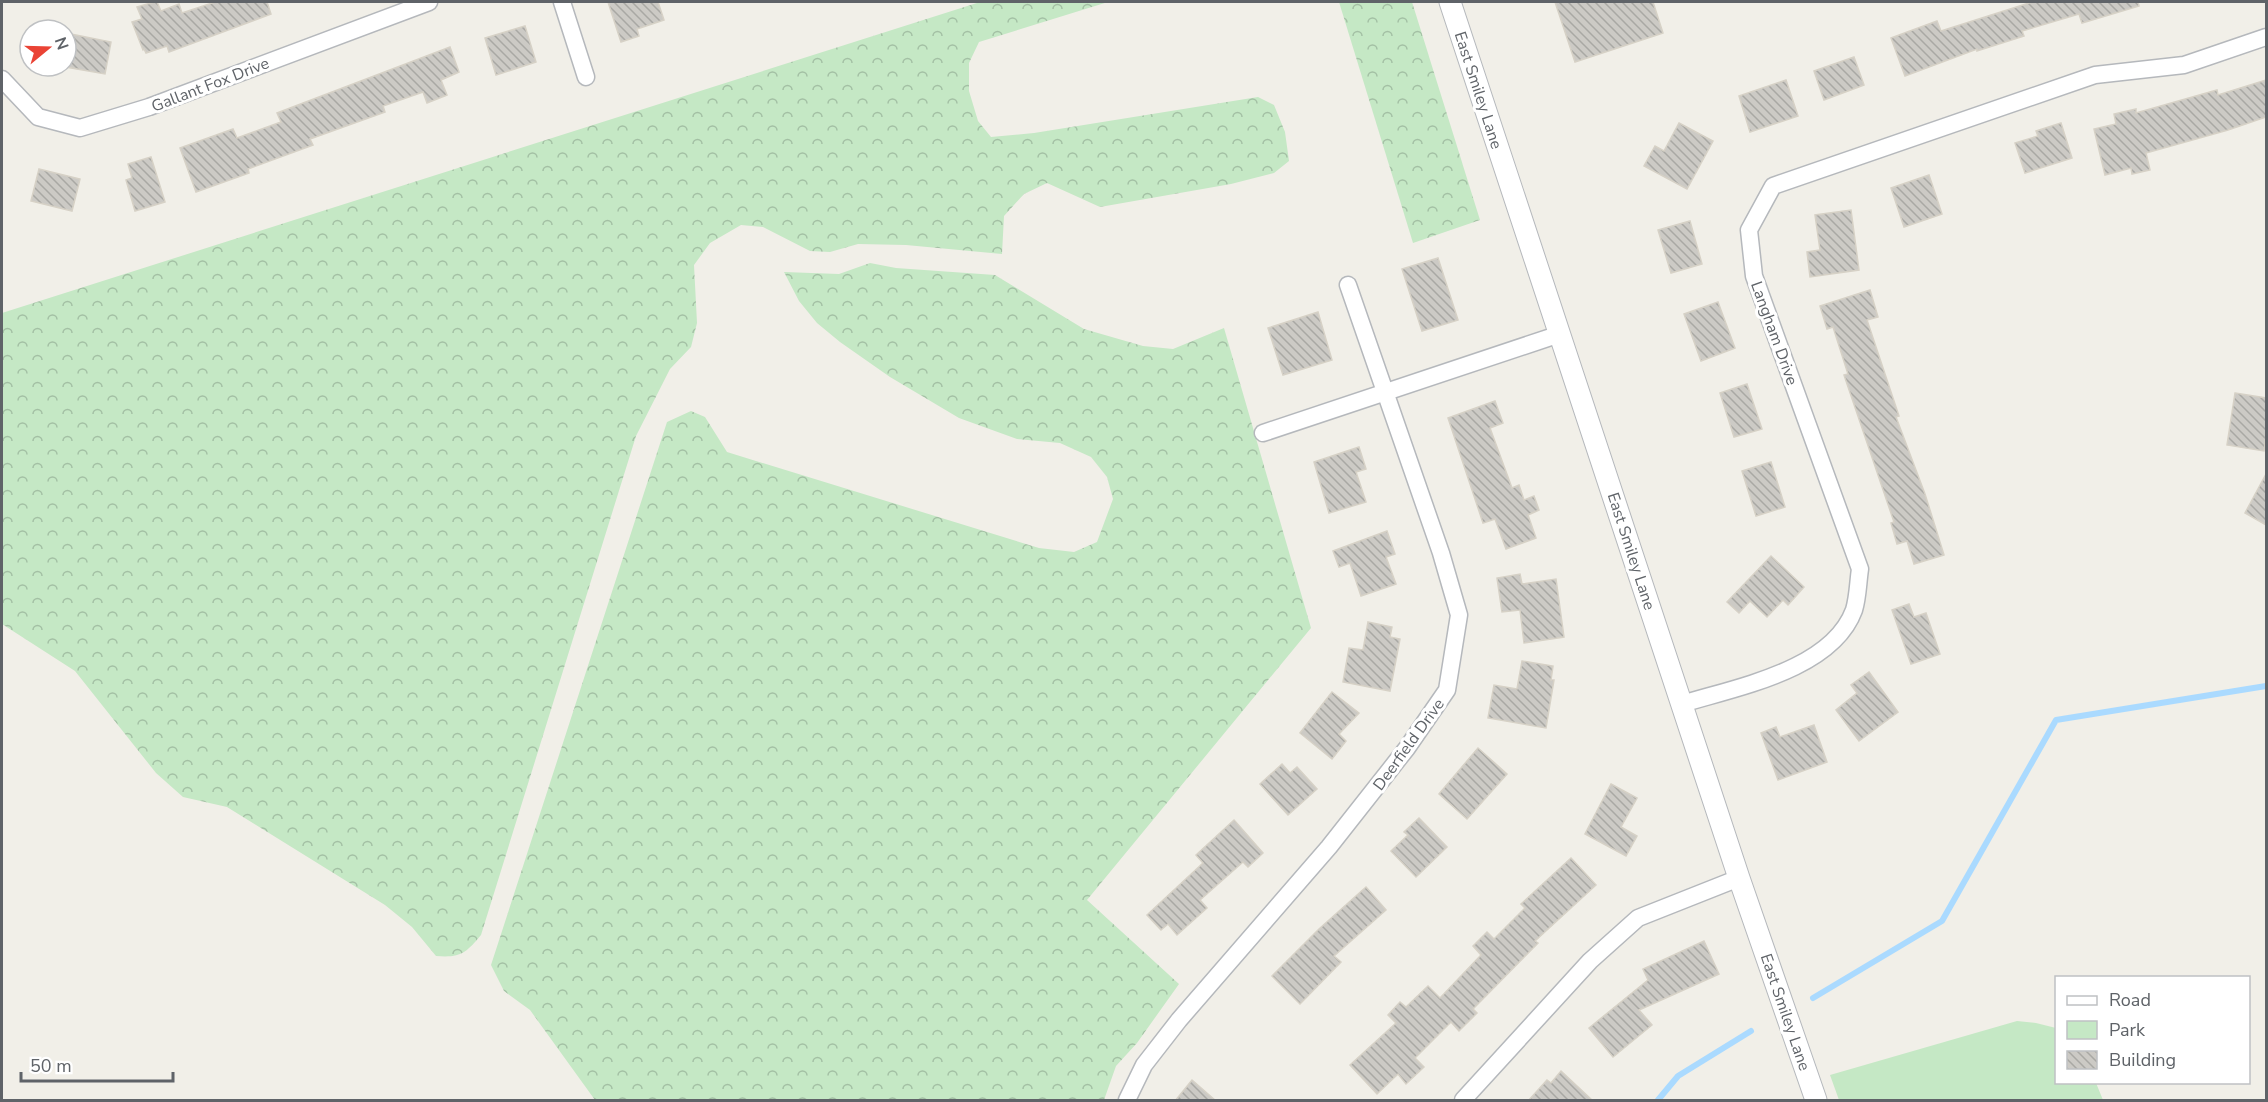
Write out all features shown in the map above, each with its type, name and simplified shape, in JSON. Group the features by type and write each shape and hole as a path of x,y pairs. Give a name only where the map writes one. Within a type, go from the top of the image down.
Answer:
{"street":[{"name":"Gallant Fox Drive","path":"2,79 38,117 80,128 150,107 429,2"},
{"path":"562,2 586,77"},
{"name":"East Smiley Lane","path":"1450,2 1739,878 1816,1101"},
{"name":"Langham Drive","path":"1682,704 1792,669 1837,639 1854,610 1860,569 1754,276 1749,230 1773,186 2095,75 2184,65 2266,37"},
{"name":"Deerfield Drive","path":"1126,1101 1144,1065 1179,1020 1329,847 1407,748 1447,690 1459,615 1441,553 1348,285"},
{"path":"1263,433 1560,334"},
{"path":"1463,1101 1590,962 1638,918 1739,878"}],"green space":[{"path":"980,2 1108,2 979,42 969,63 969,91 978,121 991,137 1034,133 1258,97 1274,105 1285,132 1289,161 1274,173 1231,184 1100,207 1047,183 1024,194 1004,216 1002,254 906,245 858,244 830,252 810,251 763,227 741,225 710,243 694,265 697,323 691,347 670,369 636,436 481,935 462,953 436,956 412,927 385,905 227,807 183,797 156,773 75,671 2,624 2,313"},
{"path":"1339,2 1412,2 1480,220 1413,243"},
{"path":"870,263 896,268 995,275 1084,329 1143,346 1173,349 1224,328 1311,628 1087,900 1179,984 1137,1043 1116,1066 1104,1100 595,1100 530,1010 504,991 491,965 667,422 691,411 705,417 727,452 1039,548 1074,552 1097,542 1113,499 1107,477 1091,457 1060,443 1017,439 959,418 890,377 817,323 799,301 784,272 839,274"},
{"path":"2017,1021 2055,1028 2055,1084 2096,1084 2103,1100 1839,1100 1830,1075"}],"building":[{"path":"157,2 161,11 179,4 182,13 215,2 267,2 271,14 169,52 167,46 146,53 132,22 142,19 137,7"},
{"path":"608,2 658,2 664,20 637,29 639,36 621,42"},
{"path":"1555,2 1653,2 1663,33 1575,62"},
{"path":"2032,2 2138,2 2139,6 2082,23 2079,14 2022,31 2024,36 1977,51 1977,49 1905,76 1891,38 1937,21 1941,31"},
{"path":"525,26 536,62 496,75 485,38"},
{"path":"78,35 111,42 105,74 78,69"},
{"path":"450,47 459,72 441,80 447,95 427,103 423,92 383,106 385,112 310,139 313,145 248,169 249,173 196,192 180,148 233,129 237,138 281,122 277,113"},
{"path":"1854,57 1864,85 1824,100 1814,71"},
{"path":"1786,80 1798,116 1750,132 1739,96"},
{"path":"2266,80 2266,117 2146,153 2150,170 2132,174 2131,168 2105,175 2094,129 2116,124 2114,114 2136,109 2136,113 2217,90 2218,95"},
{"path":"1679,123 1713,141 1687,189 1644,166 1655,146 1664,151"},
{"path":"2061,123 2072,158 2025,173 2015,143 2038,136 2036,131"},
{"path":"151,157 165,202 135,211 126,180 132,178 128,164"},
{"path":"39,169 80,179 72,211 31,201"},
{"path":"1929,175 1942,214 1904,227 1891,188"},
{"path":"1851,210 1859,270 1810,277 1807,252 1820,250 1815,215"},
{"path":"1690,221 1702,264 1671,273 1658,230"},
{"path":"1438,258 1458,320 1422,331 1402,269"},
{"path":"1870,290 1878,317 1867,320 1899,416 1896,417 1925,494 1944,555 1914,564 1907,541 1897,544 1891,523 1894,522 1844,375 1848,374 1833,327 1827,329 1820,306"},
{"path":"1718,302 1735,348 1701,361 1684,314"},
{"path":"1318,312 1332,360 1283,375 1268,328"},
{"path":"1747,384 1762,429 1734,437 1720,393"},
{"path":"2235,393 2266,398 2264,451 2227,445"},
{"path":"1495,401 1503,423 1490,428 1512,488 1519,485 1524,500 1534,496 1539,510 1528,515 1536,538 1506,549 1495,519 1483,523 1448,418"},
{"path":"1359,447 1366,469 1356,472 1366,502 1329,513 1314,462"},
{"path":"1771,462 1785,507 1756,516 1742,471"},
{"path":"2266,474 2266,525 2245,513"},
{"path":"1387,531 1395,554 1386,557 1396,584 1361,596 1350,563 1339,567 1333,551"},
{"path":"1771,556 1804,587 1788,605 1783,600 1767,617 1750,601 1739,613 1727,602"},
{"path":"1520,574 1522,584 1556,579 1564,637 1524,643 1520,610 1502,612 1497,578"},
{"path":"1909,604 1914,617 1926,613 1940,654 1911,664 1892,610"},
{"path":"1368,622 1392,627 1390,637 1400,639 1390,691 1343,682 1349,648 1363,650"},
{"path":"1522,661 1553,666 1551,680 1554,680 1546,728 1488,718 1494,685 1517,689"},
{"path":"1869,672 1898,712 1859,741 1836,710 1857,693 1851,685"},
{"path":"1332,692 1359,713 1339,734 1346,741 1332,759 1300,733"},
{"path":"1814,725 1827,762 1778,780 1761,733 1776,727 1780,737"},
{"path":"1478,748 1507,774 1467,819 1439,794"},
{"path":"1282,764 1290,773 1297,767 1317,789 1288,815 1260,784"},
{"path":"1611,784 1637,798 1621,827 1637,836 1626,856 1585,834"},
{"path":"1419,818 1447,847 1416,877 1391,851 1408,835 1404,832"},
{"path":"1234,820 1263,853 1248,867 1243,862 1200,900 1207,908 1177,935 1168,924 1161,930 1147,915 1203,863 1196,855"},
{"path":"1571,858 1596,885 1535,941 1538,943 1473,1009 1477,1013 1459,1031 1451,1022 1415,1058 1424,1067 1406,1084 1398,1074 1377,1094 1350,1065 1396,1023 1388,1015 1400,1002 1406,1007 1428,986 1440,998 1481,955 1473,946 1487,932 1494,939 1525,908 1521,904"},
{"path":"1366,887 1386,910 1334,956 1341,962 1300,1004 1272,976 1319,929"},
{"path":"1704,941 1719,974 1639,1010 1652,1025 1613,1057 1589,1028 1648,980 1643,969"},
{"path":"1561,1071 1593,1101 1528,1101 1547,1080 1551,1083"},
{"path":"1192,1080 1216,1101 1175,1101"}],"waterway":[{"path":"1813,998 1942,921 2056,720 2266,686"},
{"path":"1658,1100 1678,1076 1751,1031"}]}
